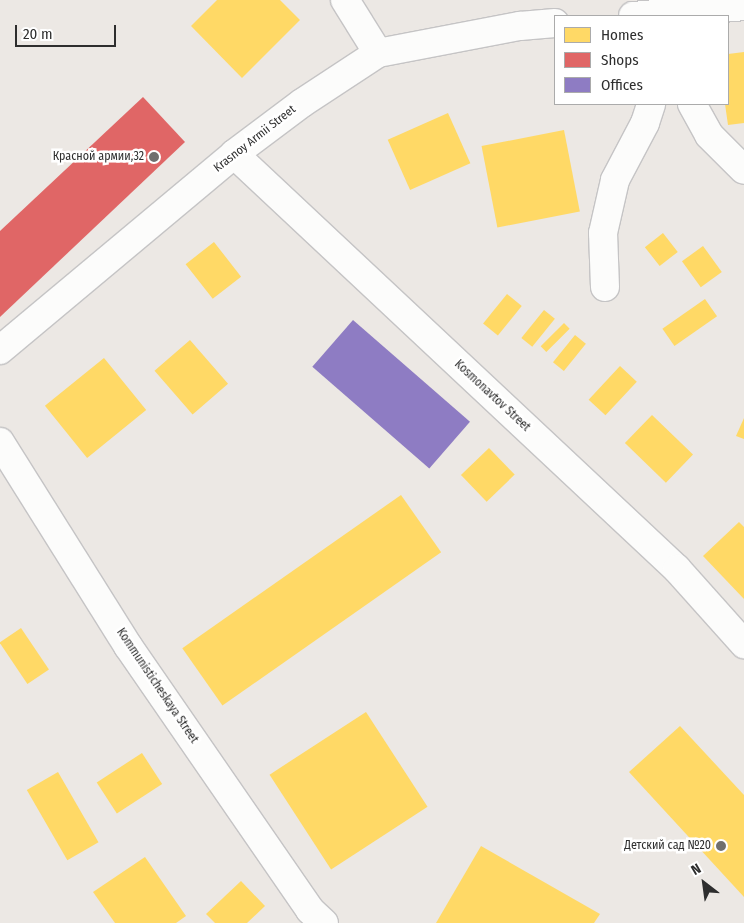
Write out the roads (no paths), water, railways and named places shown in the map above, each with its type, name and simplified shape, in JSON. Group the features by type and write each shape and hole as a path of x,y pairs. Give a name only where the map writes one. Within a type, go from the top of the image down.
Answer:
{"street":[{"path":"346,0 378,53"},
{"path":"653,15 744,6"},
{"name":"Krasnoy Armii Street","path":"0,350 234,154 302,103 378,53 520,26 554,23"},
{"path":"605,287 603,233 615,180 646,123 651,105"},
{"path":"693,105 709,135 744,170"},
{"name":"Kosmonavtov Street","path":"234,154 677,569 744,644"},
{"name":"Kommunisticheskaya Street","path":"0,442 128,646 310,910 324,923"}],"place":[{"name":"Красной армии,32","path":"154,157"},
{"name":"Детский сад №20","path":"721,846"}]}
